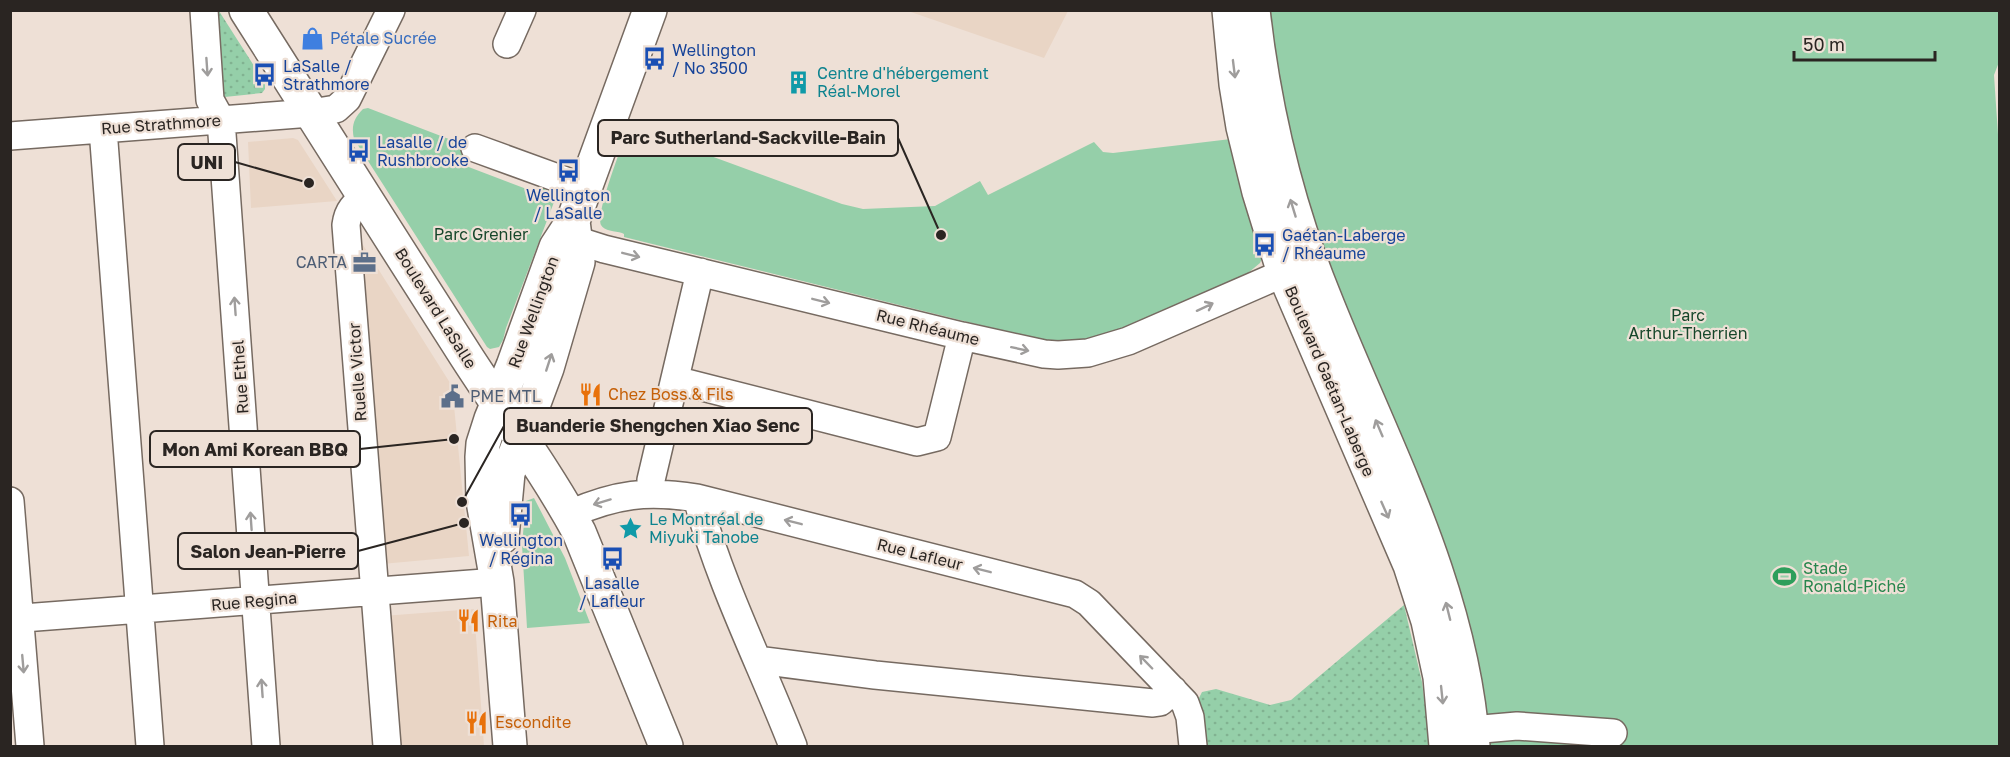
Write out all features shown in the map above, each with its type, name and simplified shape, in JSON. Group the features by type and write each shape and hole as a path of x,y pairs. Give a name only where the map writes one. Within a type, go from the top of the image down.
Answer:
{"main road":[{"name":"Boulevard LaSalle","path":"246,10 475,370 521,436 570,514 666,747"},
{"name":"Rue Wellington","path":"510,747 497,582 483,501 483,444 556,247 570,232 650,10"},
{"name":"Boulevard Gaétan-Laberge","path":"1229,10 1236,84 1243,126 1259,192 1284,273 1410,565 1428,621 1440,677 1463,741"},
{"name":"Boulevard Gaétan-Laberge","path":"1253,10 1258,57 1272,127 1292,203 1323,295 1419,524 1443,589 1462,667 1463,741"},
{"name":"Rue Wellington","path":"497,582 508,473 547,368 578,262 570,232"}],"street":[{"name":"Rue Ethel","path":"204,10 210,100 220,120 266,747"},
{"name":"Rue Strathmore","path":"10,136 311,113 336,109 347,99 391,10"},
{"path":"507,44 522,10"},
{"path":"103,129 150,747"},
{"path":"475,148 585,188"},
{"name":"Ruelle Victor","path":"365,197 351,208 346,225 387,747"},
{"name":"Rue Rhéaume","path":"570,232 700,272 1044,354 1088,352 1128,341 1284,273"},
{"path":"652,494 651,480 700,272"},
{"path":"675,380 917,442 937,437 962,336"},
{"name":"Rue Lafleur","path":"570,514 598,502 652,494 697,498 1075,594 1089,603 1173,690 1188,710 1193,747"},
{"path":"697,498 727,587 793,747"},
{"path":"10,501 15,619 30,747"},
{"name":"Rue Regina","path":"15,619 497,582"},
{"path":"758,660 875,675 1153,703 1160,702 1173,690"},
{"path":"1463,741 1517,726 1613,733"}],"shaded area":[{"path":"908,11 1068,11 1044,58"},
{"path":"293,138 298,140 337,201 251,208 248,142"},
{"path":"358,237 452,386 469,556 382,564"},
{"path":"474,609 484,746 392,746 383,616"}],"green space":[{"path":"213,11 219,11 265,83 262,93 215,98"},
{"name":"Parc Arthur-Therrien","path":"1268,11 1999,11 1999,62 1994,75 2000,174 1999,746 1487,746 1340,298 1342,296 1340,291 1337,292 1293,157"},
{"name":"Parc Grenier","path":"368,108 454,141 460,141 466,166 537,193 542,179 559,189 499,347 490,349 487,347 354,139 355,119 363,109"},
{"path":"629,126 842,204 863,209 935,206 980,181 988,195 1094,142 1103,152 1113,153 1231,139 1263,256 1260,263 1248,273 1106,335 1079,341 1058,342 989,327 988,329 984,326 624,237 622,233 610,231 601,225 600,218 611,177"},
{"path":"534,498 565,558 590,623 527,628 522,545 526,501"},
{"path":"1404,605 1422,682 1430,746 1207,746 1204,713 1197,702 1202,692 1216,689 1270,705 1291,700"}],"place":[{"name":"Pétale Sucrée","path":"312,38"},
{"name":"Wellington / No 3500","path":"654,59"},
{"name":"LaSalle / Strathmore","path":"265,75"},
{"name":"Centre d'hébergement Réal-Morel","path":"799,82"},
{"name":"Lasalle / de Rushbrooke","path":"359,151"},
{"name":"Wellington / LaSalle","path":"568,170"},
{"name":"UNI","path":"309,183"},
{"name":"Parc Sutherland-Sackville-Bain","path":"941,235"},
{"name":"Gaétan-Laberge / Rhéaume","path":"1264,244"},
{"name":"CARTA","path":"365,262"},
{"name":"Chez Boss & Fils","path":"590,394"},
{"name":"PME MTL","path":"452,396"},
{"name":"Mon Ami Korean BBQ","path":"454,439"},
{"name":"Buanderie Shengchen Xiao Senc","path":"462,502"},
{"name":"Wellington / Régina","path":"521,515"},
{"name":"Salon Jean-Pierre","path":"464,523"},
{"name":"Le Montréal de Miyuki Tanobe","path":"631,528"},
{"name":"Lasalle / Lafleur","path":"612,558"},
{"name":"Stade Ronald-Piché","path":"1785,577"},
{"name":"Rita","path":"469,621"},
{"name":"Escondite","path":"477,722"}]}
